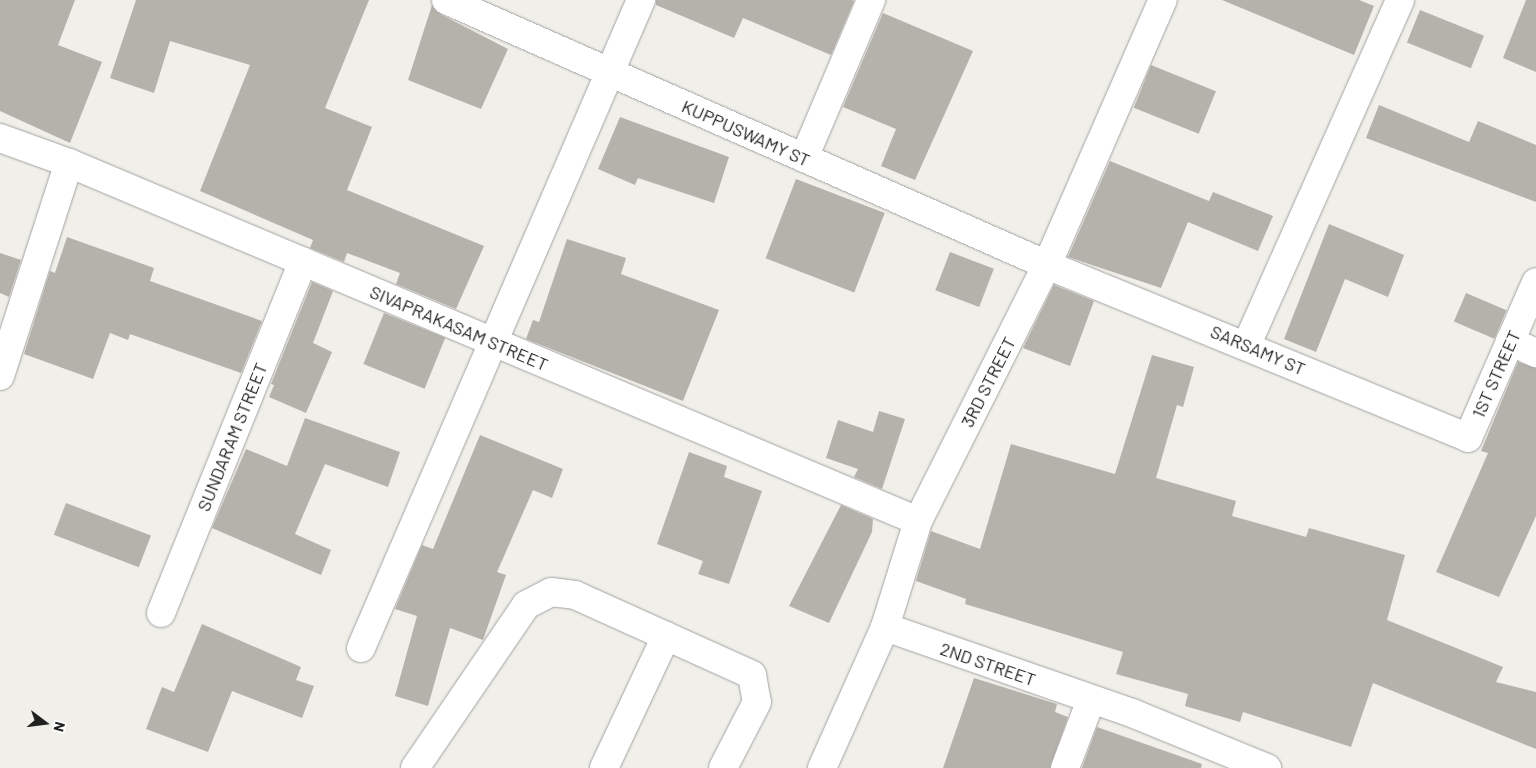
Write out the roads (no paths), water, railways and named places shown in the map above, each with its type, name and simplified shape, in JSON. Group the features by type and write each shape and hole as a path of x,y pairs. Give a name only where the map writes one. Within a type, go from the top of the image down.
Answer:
{"street":[{"name":"KUPPUSWAMY ST","path":"446,0 1046,265"},
{"path":"361,648 641,0"},
{"path":"804,158 870,0"},
{"name":"3RD STREET","path":"822,768 886,628 918,521 1046,265 1163,0"},
{"path":"1246,344 1400,0"},
{"name":"SIVAPRAKASAM STREET","path":"0,138 69,162 918,521"},
{"path":"0,376 69,162"},
{"name":"SUNDARAM STREET","path":"161,613 303,262"},
{"name":"SARSAMY ST","path":"1046,265 1246,344 1468,438"},
{"name":"1ST STREET","path":"1468,438 1536,282"},
{"path":"1510,341 1536,352"},
{"path":"416,768 526,605 551,592 575,595 752,675 758,702 723,768"},
{"name":"2ND STREET","path":"886,628 1091,700 1267,768"},
{"path":"604,768 666,636"},
{"path":"1065,768 1091,700"}]}
